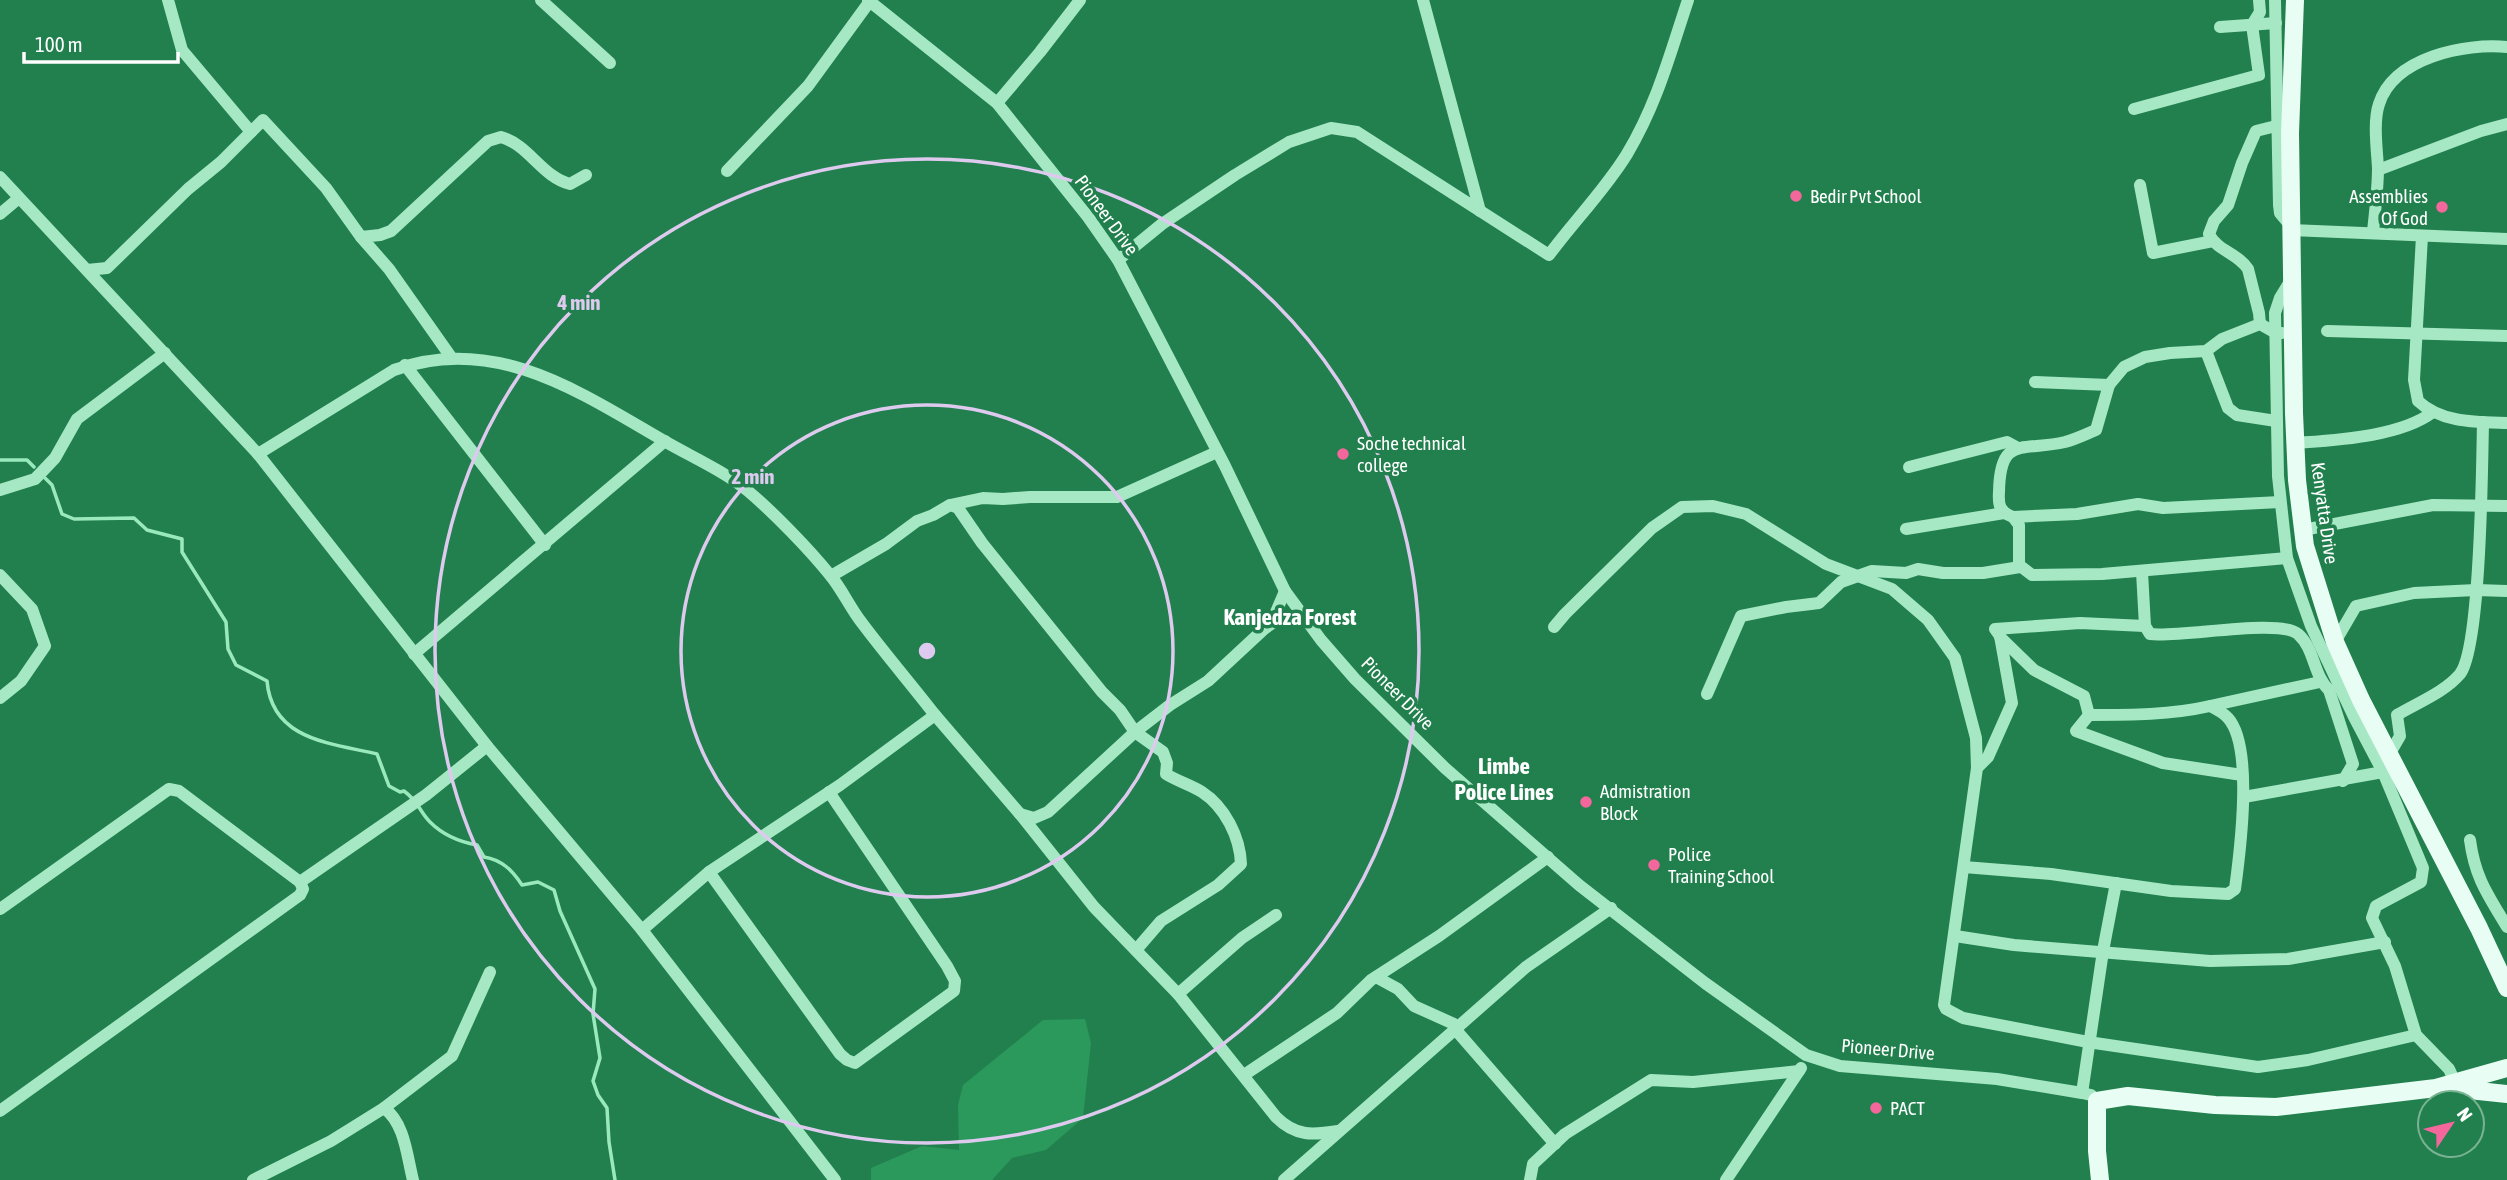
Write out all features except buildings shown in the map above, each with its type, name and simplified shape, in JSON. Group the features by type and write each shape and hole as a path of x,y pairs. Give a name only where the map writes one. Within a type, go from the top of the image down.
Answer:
{"main road":[{"name":"Kenyatta Drive","path":"2295,0 2290,133 2293,278 2285,332 2303,530 2317,587 2336,642 2389,755 2479,928 2507,988"},
{"path":"2100,1180 2089,1097 2128,1096 2215,1105 2276,1107 2436,1087 2507,1068 2507,1083"},
{"path":"2436,1087 2507,1094"}],"street":[{"path":"168,0 182,50 251,132"},
{"path":"541,0 610,63"},
{"path":"997,103 1080,0"},
{"path":"1423,0 1480,211"},
{"path":"1118,260 1161,224 1234,175 1289,142 1331,128 1357,132 1549,255 1628,153 1658,94 1688,0"},
{"path":"2134,109 2259,75 2252,25 2260,12 2259,0"},
{"path":"2276,0 2278,205 2280,213 2291,228 2507,239"},
{"path":"727,171 808,86 869,1"},
{"name":"Pioneer Drive","path":"869,1 997,103 1088,216 1118,260 1285,591 1321,640 1355,679 1445,768 1579,885 1705,983 1806,1055 1840,1066 1997,1079 2089,1097"},
{"path":"2220,27 2276,23"},
{"path":"2373,232 2378,170 2378,105 2385,92 2403,70 2448,50 2507,47"},
{"path":"87,270 107,268 188,189 222,162 263,120 326,188 451,357"},
{"path":"2378,170 2481,131 2507,124"},
{"path":"2259,324 2259,313 2248,269 2244,262 2213,241 2210,234 2211,228 2228,205 2253,136 2260,129 2276,126"},
{"path":"361,237 391,231 488,141 501,137 515,143 558,181 570,184 586,175"},
{"path":"0,177 258,454 487,746 642,930 835,1180"},
{"path":"2140,185 2152,253 2213,241"},
{"path":"0,214 19,198"},
{"path":"2422,236 2415,334 2414,391 2418,401 2433,412 2450,418 2507,423"},
{"path":"2287,558 2142,572 2032,575 2020,567 2017,559 2019,525 2000,508 1998,500 2003,462 2012,450 2064,442 2096,430 2109,385 2124,367 2145,357 2206,351 2222,339 2259,324 2285,332 2276,421 2280,502 2287,558 2311,625 2383,772 2424,872 2418,885 2373,910 2373,923 2395,966 2416,1035 2449,1069 2455,1082"},
{"path":"2327,331 2507,336"},
{"path":"2206,351 2228,408 2236,415 2276,421"},
{"path":"0,490 35,479 55,458 77,419 165,353"},
{"path":"258,454 405,365 451,357 481,359 548,377 748,491 831,576 860,621 935,715 1020,814 1094,907 1178,994 1286,1127 1301,1134 1338,1131"},
{"path":"405,365 545,545"},
{"path":"2035,383 2109,385"},
{"path":"2295,443 2360,437 2417,422 2433,412"},
{"path":"2389,755 2400,736 2397,715 2442,689 2460,674 2467,659 2476,590 2483,422"},
{"path":"414,654 665,442"},
{"path":"1909,467 2007,442 2018,448"},
{"path":"831,576 886,544 905,528 950,505 983,498 1117,497 1217,452"},
{"path":"1906,529 2009,515 2077,514 2138,505 2163,508 2280,502"},
{"path":"950,505 958,508 982,543 1102,692 1120,710 1135,732 1163,752 1166,756 1168,776 1212,800 1232,828 1241,864 1217,884 1161,921 1136,950"},
{"path":"2303,530 2433,505 2507,506"},
{"path":"1553,627 1652,528 1682,507 1713,506 1746,514 1826,564 1892,589 1928,620 1955,658 1976,738 1977,768 1944,1004 1951,1013 1963,1018 2088,1042 2258,1067 2308,1060 2416,1035"},
{"path":"1707,694 1741,616 1819,603 1841,582 1872,571 1906,573 1918,569 1943,573 1983,573 2020,567"},
{"path":"2142,572 2144,626"},
{"path":"0,575 32,609 45,646 21,681 0,698"},
{"path":"1020,814 1034,818 1048,812 1135,732 1208,681 1275,622 1276,612 1285,591"},
{"path":"2336,642 2356,606 2414,593 2507,591"},
{"path":"2089,715 2084,696 2034,670 1995,629 2080,623 2144,626 2153,635 2277,627 2288,629 2298,634 2308,648 2320,682 2329,690 2335,705 2339,726 2353,764 2343,781"},
{"path":"1977,768 1988,758 2012,703 2000,636"},
{"path":"2089,715 2189,711 2320,682"},
{"path":"1964,867 2051,874 2171,891 2232,892 2235,889 2244,832 2242,775 2236,733 2229,719 2210,706"},
{"path":"642,930 709,872 828,792 935,715"},
{"path":"2089,715 2076,731 2163,763 2242,775"},
{"path":"300,883 426,795 487,746"},
{"path":"2244,797 2383,772"},
{"path":"0,909 169,789 179,791 303,888 300,894 0,1111"},
{"path":"709,872 841,1054 855,1063 954,991 955,981 828,792"},
{"path":"2470,840 2473,865 2480,882 2507,927"},
{"path":"1244,1075 1338,1013 1376,977 1439,936 1548,857"},
{"path":"2089,1097 2088,1042 2116,883"},
{"path":"1284,1180 1526,967 1611,908"},
{"path":"1178,994 1242,937 1276,915"},
{"path":"1955,936 2014,945 2210,961 2288,959 2385,942"},
{"path":"253,1180 331,1141 384,1108 452,1056 490,972"},
{"path":"1376,977 1398,989 1414,1006 1454,1024 1455,1029 1555,1144"},
{"path":"1726,1180 1799,1071 1806,1055"},
{"path":"1530,1180 1533,1164 1565,1134 1651,1080 1693,1082 1799,1071"},
{"path":"384,1108 393,1115 399,1126 413,1180"}],"green space":[{"path":"1085,1019 1091,1043 1083,1118 1046,1150 1012,1158 992,1180 871,1180 871,1168 922,1146 959,1150 958,1105 963,1085 1043,1020"}],"waterway":[{"path":"0,460 27,460 34,467"},
{"path":"45,478 52,485 62,514 74,519 134,518 147,530 182,539 182,552 226,622 228,649 236,665 267,681 271,701 280,716 306,736 377,754 389,786 409,795 426,818 440,830 464,842 477,845 484,857 506,866 522,885 538,882 554,890 560,911 595,989 593,1014 600,1058 593,1081 607,1108 615,1180"}],"place":[{"name":"Bedir Pvt School","path":"1796,196"},
{"name":"Assemblies Of God","path":"2442,207"},
{"name":"Soche technical college","path":"1343,454"},
{"name":"Admistration Block","path":"1586,802"},
{"name":"Police Training School","path":"1654,865"},
{"name":"PACT","path":"1876,1108"}],"district":[{"name":"Kanjedza Forest","path":"1290,617"},
{"name":"Limbe Police Lines","path":"1504,779"}]}
